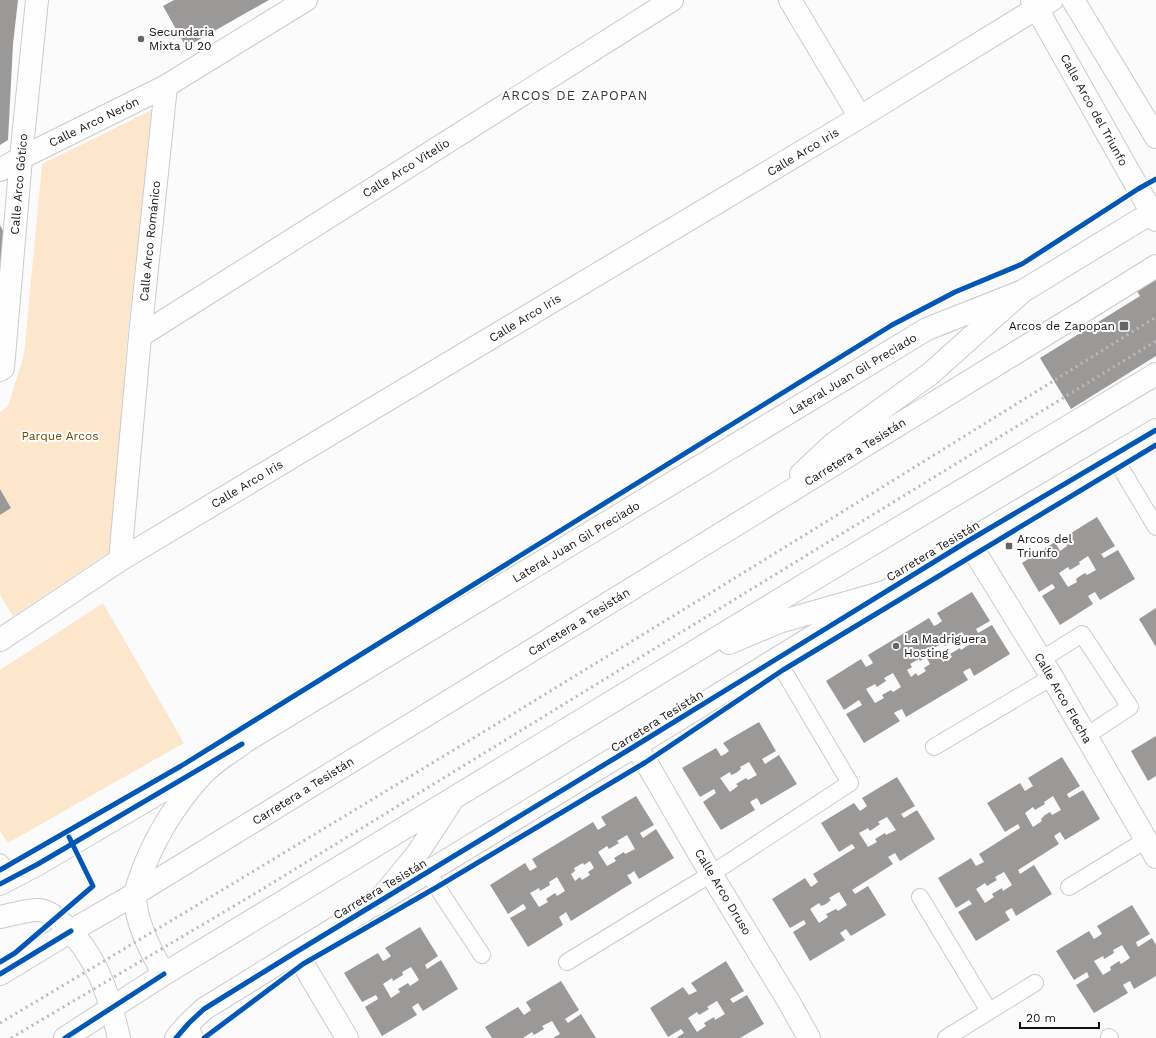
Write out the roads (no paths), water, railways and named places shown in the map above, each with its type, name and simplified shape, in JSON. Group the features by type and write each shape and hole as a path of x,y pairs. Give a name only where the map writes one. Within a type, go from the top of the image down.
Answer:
{"main road":[{"name":"Calle Arco Gótico","path":"2,369 37,0"},
{"path":"166,86 306,0"},
{"name":"Calle Arco Vitelio","path":"140,336 672,0"},
{"path":"790,0 860,117"},
{"path":"1073,0 1156,136"},
{"name":"Calle Arco Iris","path":"0,640 120,560 860,117 1040,3"},
{"name":"Calle Arco del Triunfo","path":"1040,3 1155,214"},
{"name":"Calle Arco Nerón","path":"0,170 21,158 166,86"},
{"name":"Calle Arco Románico","path":"120,560 140,336 166,86"},
{"name":"Lateral Juan Gil Preciado","path":"4,875 38,864 242,744 927,329 1024,291 1155,214"},
{"name":"Carretera a Tesistán","path":"0,974 135,894 1156,266"},
{"path":"768,505 832,445 930,374 1024,291"},
{"path":"65,1038 164,974 889,533 1156,374"},
{"name":"Carretera Tesistán","path":"187,1033 204,1009 884,592 1156,430"},
{"name":"Calle Arco Flecha","path":"968,541 1047,669 1153,849"},
{"path":"679,661 779,622 884,592"},
{"path":"164,974 150,950 138,917 135,894 144,866 156,842 184,797 200,777 219,760 242,744"},
{"name":"Calle Arco Druso","path":"635,746 789,1002 808,1037"},
{"path":"376,904 417,854 454,798"},
{"path":"0,917 40,910 56,917 71,931 87,952 102,979 112,1008 119,1038"},
{"path":"296,952 347,1038"}],"lane":[{"path":"1113,455 1156,527"},
{"path":"934,747 1047,669 1082,634 1130,707 1086,736"},
{"path":"567,962 711,874 850,783 776,658"},
{"path":"1069,887 1153,849"},
{"path":"427,872 482,955"},
{"path":"920,897 989,1011"},
{"path":"946,1038 1035,983"}],"railway":[{"path":"0,1023 580,673 1156,317"},
{"path":"11,1038 256,893 1156,341"}],"place":[{"name":"Secundaria Mixta U 20","path":"141,39"},
{"name":"Arcos de Zapopan","path":"1124,326"},
{"name":"Arcos del Triunfo","path":"1009,546"},
{"name":"La Madriguera Hosting","path":"896,646"}],"district":[{"name":"ARCOS DE ZAPOPAN","path":"575,95"}],"park label":[{"name":"Parque Arcos","path":"60,436"}]}
